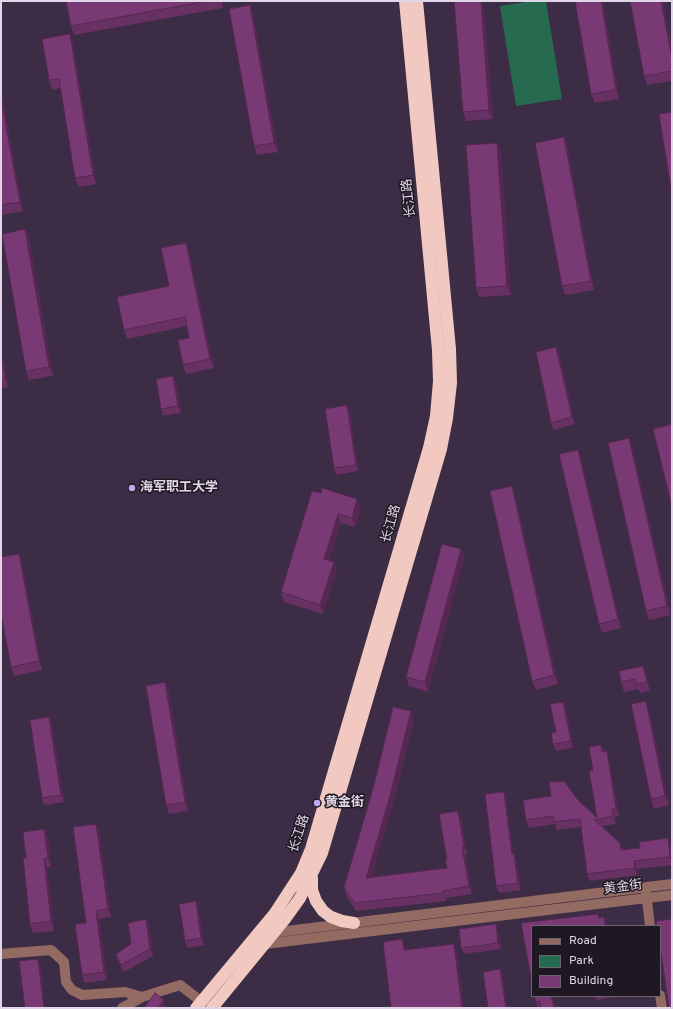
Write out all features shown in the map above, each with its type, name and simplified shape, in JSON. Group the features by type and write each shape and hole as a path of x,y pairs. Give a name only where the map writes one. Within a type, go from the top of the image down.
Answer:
{"highway":[{"name":"长江路","path":"205,1006 261,939 301,873 311,849 428,454 436,416 439,381 438,350 405,1"},
{"name":"长江路","path":"261,939 275,932 300,898 312,878 326,838 437,462 447,418 451,383 450,349 417,1"},
{"path":"312,878 312,890 316,901 323,911 331,917 342,921 354,922"}],"street":[{"name":"黄金街","path":"275,932 672,884"},
{"path":"645,887 650,925"},
{"name":"黄金街","path":"261,939 672,895"},
{"path":"1,954 51,950 64,962 66,982 72,990 82,995 125,992 142,997"},
{"path":"122,1008 142,997 180,985 205,1006"},
{"path":"660,997 662,1008"}],"green space":[{"path":"533,1 546,1 562,99 516,106 500,6"}],"building":[{"path":"66,1 207,1 71,26"},
{"path":"454,1 481,1 489,110 463,112"},
{"path":"575,1 601,1 616,90 591,94"},
{"path":"630,1 661,1 672,59 672,71 644,76"},
{"path":"250,5 274,143 254,146 229,9"},
{"path":"70,34 93,175 75,178 59,79 49,80 42,39"},
{"path":"1,99 20,202 1,205"},
{"path":"672,112 672,195 659,114"},
{"path":"564,137 591,281 562,286 535,143"},
{"path":"497,143 507,286 476,288 466,145"},
{"path":"25,229 49,367 26,371 2,234"},
{"path":"186,243 210,359 183,365 178,340 189,338 185,317 124,330 117,297 169,286 161,248"},
{"path":"556,347 572,417 551,423 536,352"},
{"path":"1,355 5,378 1,379"},
{"path":"173,376 178,406 161,409 156,379"},
{"path":"347,405 356,465 334,468 325,409"},
{"path":"672,424 672,507 653,429"},
{"path":"629,438 667,606 646,611 608,443"},
{"path":"578,450 618,619 599,624 559,454"},
{"path":"512,486 554,675 532,681 490,491"},
{"path":"322,488 357,499 352,518 338,514 324,559 334,562 320,605 281,592 312,491 321,493"},
{"path":"442,544 461,549 425,682 406,677"},
{"path":"19,554 39,661 11,667 1,614 1,557"},
{"path":"643,666 647,682 636,684 635,679 621,682 619,671"},
{"path":"165,682 185,802 166,805 146,686"},
{"path":"646,701 665,796 651,799 631,704"},
{"path":"563,702 571,741 553,744 551,733 556,732 550,704"},
{"path":"393,707 411,711 390,796 366,878 447,868 439,814 458,811 464,847 462,847 469,886 442,891 443,893 354,903 344,887 374,785"},
{"path":"49,717 61,795 42,798 30,720"},
{"path":"601,745 602,752 607,751 616,809 612,809 613,816 594,820 620,843 621,850 640,848 639,842 668,838 670,857 634,861 635,868 587,874 580,819 554,822 553,816 526,820 523,800 551,796 549,782 564,781 578,800 597,818 589,771 593,771 589,747"},
{"path":"504,792 512,854 514,854 518,883 496,886 485,794"},
{"path":"96,824 108,909 96,911 104,972 82,975 75,924 86,923 73,827"},
{"path":"44,829 48,858 44,858 51,921 30,924 23,858 26,858 23,832"},
{"path":"196,901 201,938 185,941 179,904"},
{"path":"598,914 599,918 604,917 605,925 531,925 531,978 521,923"},
{"path":"146,919 150,949 121,965 116,954 131,944 128,923"},
{"path":"672,919 672,1008 669,1008 661,953 661,925 657,925 656,921"},
{"path":"496,924 498,943 461,948 459,929"},
{"path":"402,939 404,950 454,944 462,1008 391,1008 383,942"},
{"path":"38,959 44,1008 25,1008 19,961"},
{"path":"500,969 506,1008 488,1008 483,972"},
{"path":"155,993 164,1000 158,1008 144,1008"},
{"path":"534,997 551,997 554,1008 541,1008 540,1001 536,1002"}],"place":[{"name":"海军职工大学","path":"132,488"},
{"name":"黄金街","path":"317,803"}]}
